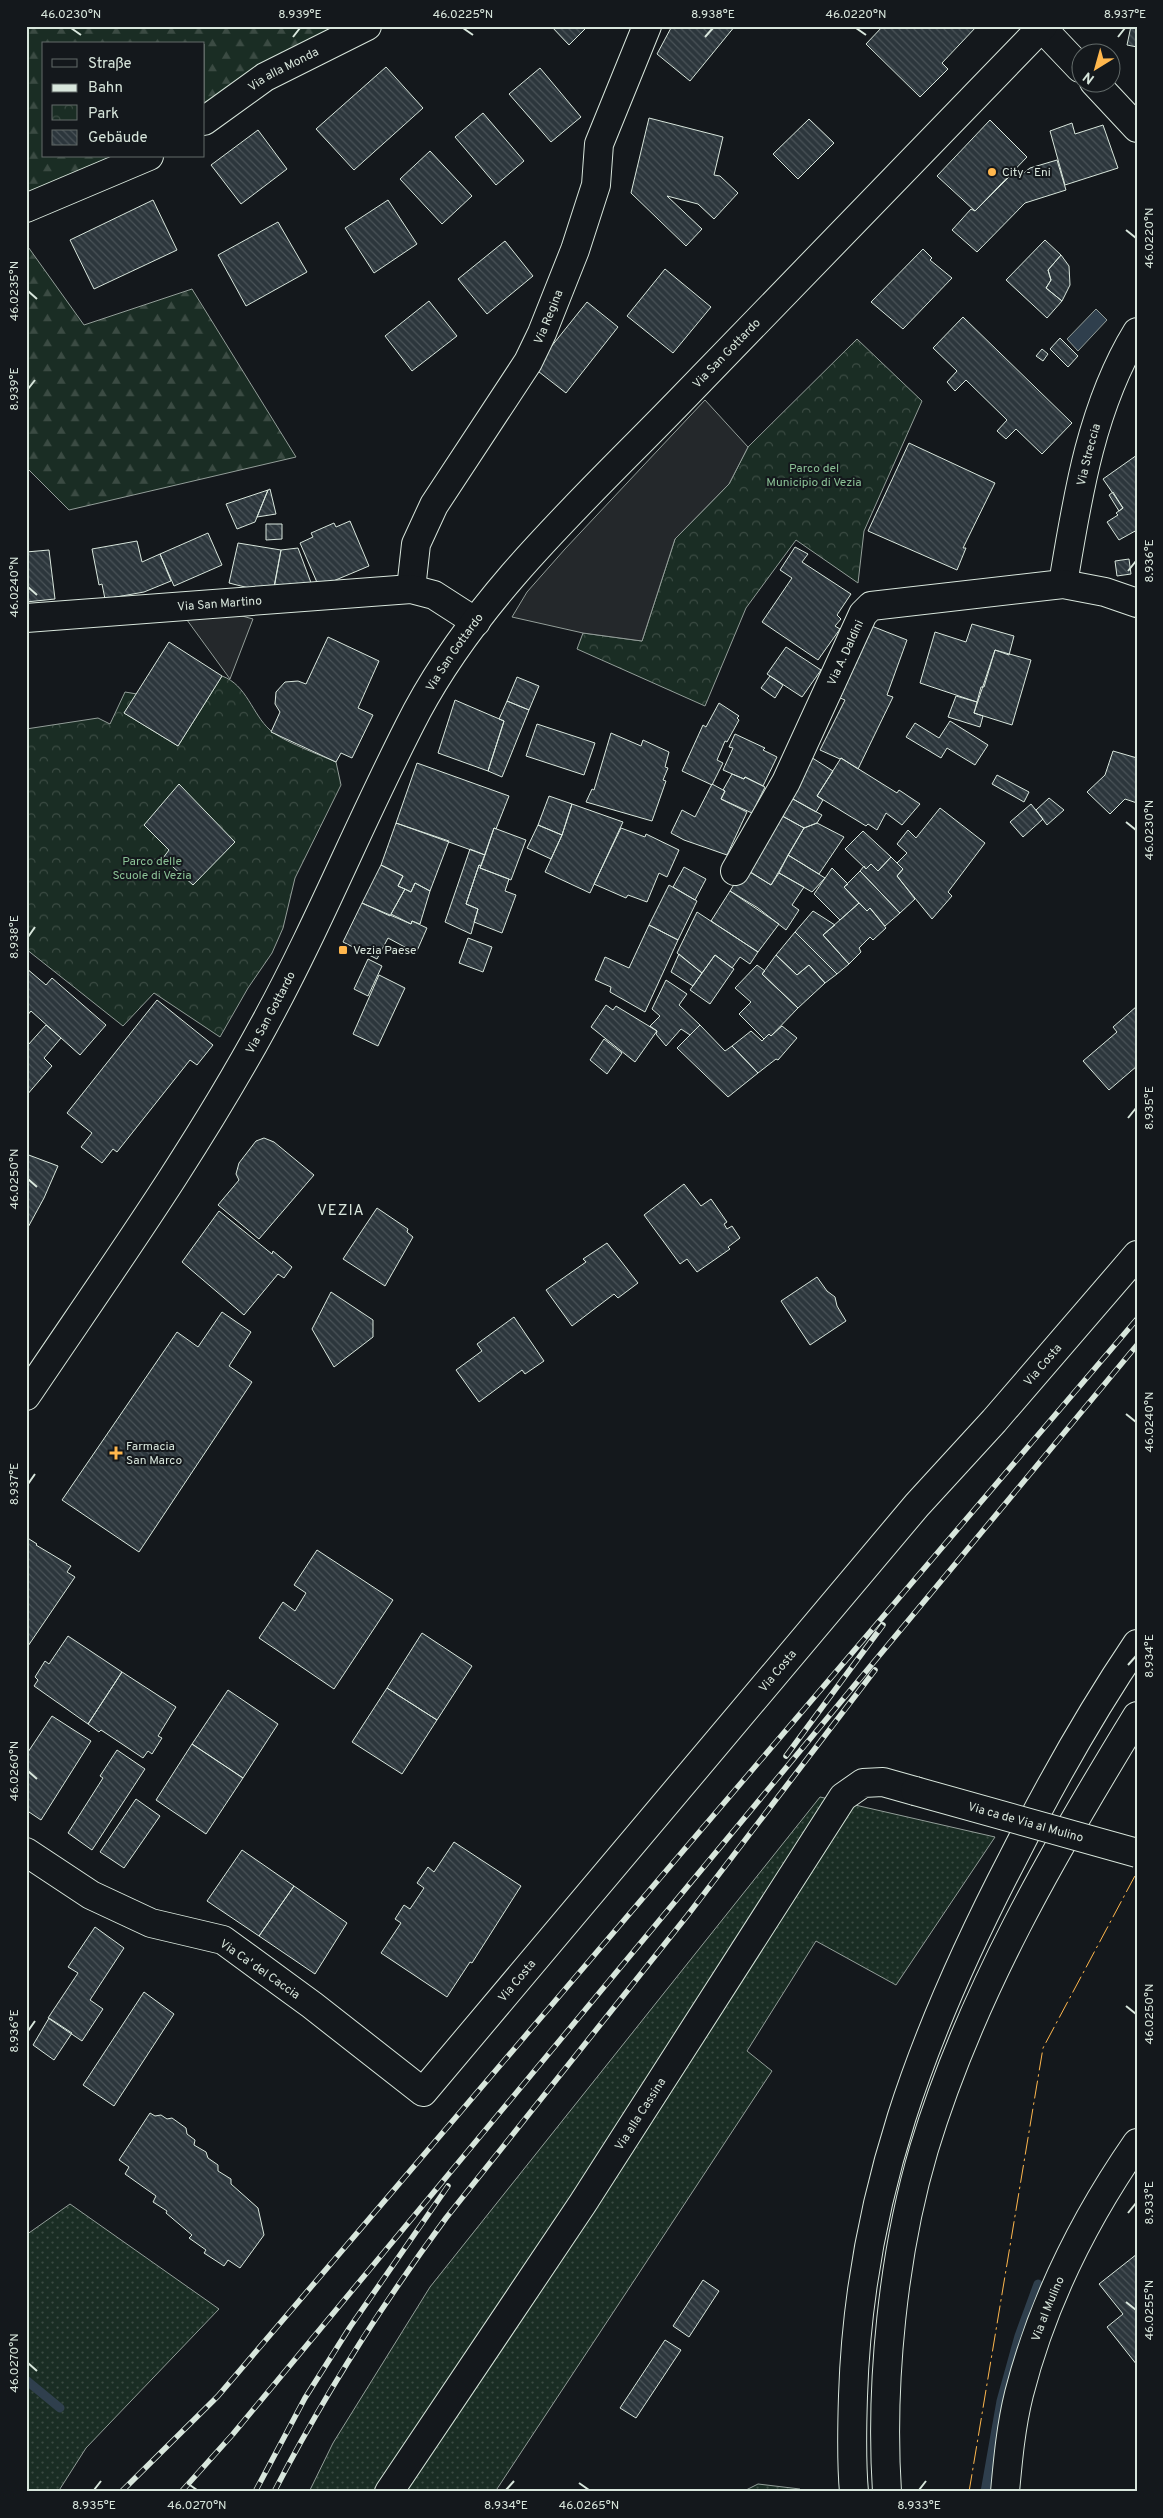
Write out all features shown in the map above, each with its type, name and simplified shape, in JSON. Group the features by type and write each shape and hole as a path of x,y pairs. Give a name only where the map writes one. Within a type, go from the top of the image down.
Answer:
{"main road":[{"name":"Via alla Monda","path":"205,119 265,77 367,26"},
{"name":"Via Regina","path":"412,589 416,544 434,505 528,362 542,333 575,250 596,185 599,144 648,26"},
{"path":"1042,27 1070,57"},
{"name":"Via San Gottardo","path":"26,1396 223,1097 265,1024 309,938 417,711 443,668 476,622 564,520 1042,27"},
{"path":"1103,92 1137,128"},
{"path":"26,208 144,158"},
{"name":"Via Streccia","path":"1063,584 1077,500 1103,404 1116,371 1137,332"},
{"path":"1063,584 1105,592 1137,603"},
{"name":"Via A. Daldini","path":"735,871 786,782 867,610 871,606 1063,584"},
{"path":"1105,592 1137,585"},
{"name":"Via San Martino","path":"26,618 412,589"},
{"path":"412,589 434,595 476,622"},
{"name":"Via Costa","path":"423,2092 917,1505 994,1420 1137,1254"},
{"path":"854,2492 853,2381 859,2309 869,2242 895,2131 944,1999 991,1900 1041,1802 1137,1644"},
{"path":"887,2492 888,2348 896,2283 924,2150 981,1997 1048,1866 1137,1716"},
{"name":"Via alla Cassina","path":"389,2492 583,2203 843,1797 863,1784 883,1782 915,1791"},
{"name":"Via ca de Via al Mulino","path":"915,1791 1137,1853"},
{"name":"Via Ca' del Caccia","path":"26,1852 91,1895 151,1923 223,1940 312,2005 423,2092"},
{"name":"Via al Mulino","path":"1005,2492 1019,2394 1049,2302 1109,2183 1137,2143"}],"green space":[{"path":"26,26 367,26 205,120 205,42 42,42 42,158 144,158 26,208"},
{"path":"26,244 84,325 192,289 296,457 69,510 26,467"},
{"name":"Parco del Municipio di Vezia","path":"857,339 922,401 864,531 858,583 796,540 746,608 705,706 577,649 583,633 642,641 675,539 729,484 748,447"},
{"name":"Parco delle Scuole di Vezia","path":"222,676 238,686 270,730 292,743 336,762 341,785 295,878 283,928 272,953 248,988 220,1037 154,993 123,1026 26,949 26,729 98,718 110,724 125,692 137,694 124,713 178,746"},
{"path":"820,1797 995,1837 896,1985 816,1941 747,2051 772,2071 495,2492 309,2492 333,2443 430,2287"},
{"path":"70,2204 219,2309 86,2448 58,2492 26,2492 26,2235"},
{"path":"758,2484 800,2489 800,2492 742,2492"}],"shaded area":[{"path":"705,400 748,447 729,484 675,539 642,641 583,633 512,617 527,592 565,549"},
{"path":"199,604 253,619 230,679 187,620"}],"water":[{"path":"1096,309 1107,320 1078,351 1067,339"}],"building":[{"path":"551,26 588,26 569,45"},
{"path":"672,26 735,26 690,81 657,54"},
{"path":"883,26 977,26 942,63 948,69 920,97 866,44"},
{"path":"1131,26 1137,26 1137,47 1127,45"},
{"path":"386,67 423,108 354,170 316,129"},
{"path":"540,68 581,117 551,142 509,94"},
{"path":"483,113 524,161 496,185 455,137"},
{"path":"649,118 723,137 714,175 720,176 738,193 714,219 698,204 667,196 702,229 686,246 631,193"},
{"path":"809,119 834,143 798,179 773,154"},
{"path":"990,120 1027,157 975,211 937,176"},
{"path":"1072,123 1075,134 1103,125 1118,168 1065,185 1050,131"},
{"path":"258,130 287,169 241,204 211,165"},
{"path":"430,151 472,196 442,224 400,179"},
{"path":"1057,160 1066,190 1025,203 977,252 952,230 971,209 975,211 1016,170 1021,175 1030,168"},
{"path":"153,200 177,250 94,289 70,240"},
{"path":"388,200 417,244 374,273 345,228"},
{"path":"278,222 307,272 246,306 218,255"},
{"path":"1045,240 1061,255 1048,270 1051,280 1046,288 1062,301 1047,318 1006,280"},
{"path":"505,241 533,276 487,314 458,279"},
{"path":"923,249 932,258 930,260 952,278 903,329 871,302"},
{"path":"1061,255 1069,266 1070,285 1062,301 1046,288 1051,280 1048,270"},
{"path":"665,269 711,307 673,353 627,316"},
{"path":"429,301 457,336 412,371 385,336"},
{"path":"587,302 618,327 566,393 534,368"},
{"path":"963,317 1072,423 1042,454 1016,429 1006,439 997,431 1007,420 966,380 955,391 947,382 957,371 933,348"},
{"path":"1060,338 1078,356 1068,367 1050,349"},
{"path":"1042,349 1048,354 1043,361 1036,356"},
{"path":"909,443 995,483 963,548 966,548 957,570 868,531"},
{"path":"1137,455 1137,530 1119,540 1107,522 1118,515 1116,513 1123,508 1103,479"},
{"path":"270,489 276,514 257,517 268,490"},
{"path":"268,490 255,522 237,529 226,504"},
{"path":"1113,492 1123,508 1119,511 1109,495"},
{"path":"350,521 369,566 319,587 300,543 313,537 311,533 334,523 336,527"},
{"path":"266,524 282,524 282,539 266,540"},
{"path":"208,533 222,565 174,586 160,554"},
{"path":"137,541 142,562 160,554 171,581 144,592 105,599 102,584 99,585 92,549"},
{"path":"238,543 281,550 273,594 229,583"},
{"path":"795,547 808,554 802,562 851,594 837,615 841,619 835,626 840,629 818,660 762,622 792,578 780,570"},
{"path":"298,548 313,588 273,592 281,550"},
{"path":"49,550 55,599 26,602 26,552"},
{"path":"1129,559 1131,574 1117,576 1115,561"},
{"path":"972,624 1014,636 1009,655 995,650 984,687 981,687 977,702 920,683 935,632 966,642"},
{"path":"869,625 907,640 887,695 893,697 858,769 841,758 820,750 845,700 840,698"},
{"path":"328,637 379,661 358,708 373,715 352,758 341,753 336,762 271,732 280,712 275,704 276,692 285,682 298,681 306,684"},
{"path":"169,642 222,676 178,746 124,713"},
{"path":"786,647 821,670 802,697 767,674"},
{"path":"995,650 1031,660 1012,725 974,713"},
{"path":"770,676 783,685 775,698 761,688"},
{"path":"517,677 539,686 529,710 507,701"},
{"path":"956,696 977,702 974,713 983,716 980,727 948,717"},
{"path":"455,700 504,721 488,771 438,753"},
{"path":"507,701 529,710 502,777 488,771 504,721 499,719"},
{"path":"719,703 739,716 737,718 739,720 727,742 725,741 717,760 723,763 712,785 682,771 703,725 706,727"},
{"path":"950,721 988,745 975,765 947,748 941,758 906,737 915,723 939,738"},
{"path":"537,724 595,743 584,775 526,756"},
{"path":"611,733 641,746 643,740 669,752 665,767 668,768 663,780 666,781 652,821 586,802 592,789 594,790"},
{"path":"735,734 765,748 763,750 777,757 763,786 745,777 744,779 723,770 733,748 729,747"},
{"path":"1113,751 1137,758 1137,803 1125,799 1110,814 1087,792 1105,775"},
{"path":"806,754 833,771 817,796 823,800 816,812 784,794"},
{"path":"841,758 897,793 899,790 920,804 902,825 886,813 877,830 868,824 866,826 817,796"},
{"path":"417,763 509,796 496,829 494,828 485,855 396,823"},
{"path":"732,774 744,779 745,777 765,787 752,813 721,799 725,791 723,790"},
{"path":"997,775 1029,792 1024,802 992,784"},
{"path":"179,784 235,842 193,885 163,858 169,850 144,825"},
{"path":"712,784 725,791 721,799 747,812 727,855 684,840 671,833 682,810 695,817"},
{"path":"784,794 822,815 817,823 804,828 775,812"},
{"path":"549,796 572,804 562,835 538,825"},
{"path":"1049,798 1064,810 1047,825 1036,810"},
{"path":"572,804 623,822 590,893 545,872 562,835"},
{"path":"1031,804 1043,819 1023,837 1010,822"},
{"path":"940,808 985,843 948,892 952,896 932,919 897,876 903,869 897,863 907,853 897,844 908,830 916,838"},
{"path":"775,812 804,828 771,885 745,869"},
{"path":"396,823 449,841 430,891 415,883 411,892 398,886 403,876 381,865"},
{"path":"817,823 844,837 819,874 788,855 804,828"},
{"path":"538,825 562,835 551,859 527,848"},
{"path":"494,828 526,840 511,880 480,868"},
{"path":"621,828 645,837 646,834 679,850 667,877 659,873 647,902 628,895 626,898 594,884"},
{"path":"863,831 891,857 878,871 871,864 866,869 845,849"},
{"path":"470,849 485,855 481,866 479,865 466,904 478,909 471,934 445,922"},
{"path":"788,855 825,878 812,892 779,873"},
{"path":"891,857 903,869 897,876 915,899 900,913 860,871 864,866 866,869 871,864 878,871"},
{"path":"381,865 403,876 398,886 405,889 390,916 362,903"},
{"path":"479,865 481,866 480,868 509,879 505,891 516,895 502,933 474,922 478,909 466,904"},
{"path":"684,867 706,879 695,900 673,887"},
{"path":"744,868 771,885 779,873 804,887 792,905 799,910 786,930 758,908 730,891"},
{"path":"832,868 848,884 844,887 859,903 840,920 814,894"},
{"path":"860,871 900,913 885,926 870,908 867,911 844,887"},
{"path":"415,883 430,891 420,924 412,921 411,924 391,914 405,889 411,892"},
{"path":"669,885 697,901 678,940 649,925"},
{"path":"730,891 779,924 758,952 711,921"},
{"path":"362,903 411,924 412,921 427,928 416,953 388,938 377,959 343,942"},
{"path":"859,903 867,911 870,908 886,928 873,940 870,937 859,948 861,952 849,964 823,935"},
{"path":"813,911 835,925 823,935 849,964 837,974 795,932"},
{"path":"697,912 758,952 750,964 740,957 732,968 715,955 702,973 677,953"},
{"path":"649,925 678,940 645,1012 610,992 611,987 595,980 605,957 629,968"},
{"path":"795,932 837,974 825,983 809,965 797,975 776,955"},
{"path":"468,938 492,947 483,972 459,963"},
{"path":"679,954 702,973 693,986 671,972"},
{"path":"715,955 734,969 710,1004 690,990"},
{"path":"776,955 797,975 809,965 825,983 798,1008 762,974"},
{"path":"368,959 382,966 368,996 354,989"},
{"path":"757,965 765,971 762,974 798,1008 771,1036 769,1034 764,1039 739,1014 751,1002 735,988"},
{"path":"26,968 46,985 52,978 106,1025 80,1055 31,1011 26,1017"},
{"path":"379,975 405,988 378,1046 353,1034"},
{"path":"666,980 687,994 679,1005 700,1025 690,1035 681,1029 666,1046 656,1034 657,1031 650,1026 660,1016 652,1009"},
{"path":"157,1000 213,1045 197,1065 190,1060 117,1152 113,1149 102,1163 81,1147 92,1133 67,1113"},
{"path":"606,1005 613,1010 616,1006 657,1031 635,1062 591,1027"},
{"path":"1137,1006 1137,1066 1109,1090 1083,1061 1117,1032 1113,1027"},
{"path":"46,1025 61,1038 44,1058 52,1066 26,1096 26,1044 28,1045"},
{"path":"700,1025 725,1051 732,1046 758,1073 728,1097 677,1048"},
{"path":"782,1026 797,1038 778,1060 776,1059 758,1073 732,1046 751,1031 762,1041"},
{"path":"604,1039 622,1053 607,1074 590,1060"},
{"path":"264,1138 274,1142 314,1175 259,1239 218,1205 239,1180 236,1174 239,1163 256,1141"},
{"path":"26,1154 58,1166 44,1198 26,1231"},
{"path":"684,1184 701,1206 711,1199 727,1222 724,1224 727,1229 732,1226 740,1238 728,1247 730,1249 697,1272 687,1259 680,1264 644,1215"},
{"path":"377,1208 408,1229 407,1232 413,1237 385,1286 343,1259"},
{"path":"219,1211 272,1254 273,1251 292,1267 284,1278 278,1274 244,1315 182,1262"},
{"path":"607,1243 638,1283 618,1298 614,1294 572,1326 546,1290 586,1262 583,1259"},
{"path":"817,1277 827,1291 835,1297 837,1306 846,1321 810,1345 781,1301"},
{"path":"331,1292 373,1320 373,1337 334,1367 312,1329"},
{"path":"222,1312 251,1332 229,1366 252,1382 139,1552 62,1500 177,1332 198,1347"},
{"path":"514,1317 544,1361 525,1374 522,1370 479,1402 456,1370 482,1351 477,1344"},
{"path":"26,1537 71,1566 67,1572 75,1577 26,1649"},
{"path":"317,1550 393,1600 334,1689 259,1638 283,1602 295,1611 306,1593 294,1585"},
{"path":"422,1633 472,1666 437,1720 387,1688"},
{"path":"68,1636 122,1672 88,1724 34,1686 38,1680 35,1677 45,1661 49,1664"},
{"path":"122,1672 176,1707 158,1736 162,1738 152,1754 148,1751 143,1758 101,1730 99,1732 88,1724"},
{"path":"387,1688 437,1720 402,1774 352,1742"},
{"path":"228,1690 278,1724 243,1778 192,1744"},
{"path":"52,1716 91,1741 41,1820 26,1810 26,1755"},
{"path":"192,1744 243,1778 206,1834 156,1800"},
{"path":"117,1750 145,1769 92,1850 68,1833 103,1778 100,1776"},
{"path":"136,1799 160,1816 124,1868 100,1852"},
{"path":"454,1842 521,1886 472,1963 470,1962 447,1997 381,1953 401,1923 395,1919 404,1905 410,1909 424,1888 417,1883 428,1867 434,1872"},
{"path":"242,1850 294,1886 259,1936 207,1901"},
{"path":"294,1886 347,1923 315,1974 259,1936"},
{"path":"95,1927 124,1948 90,2000 103,2009 82,2041 48,2018 78,1973 68,1967"},
{"path":"144,1992 174,2014 114,2106 83,2085"},
{"path":"49,2018 72,2033 54,2060 33,2045"},
{"path":"150,2113 155,2116 161,2115 167,2119 172,2118 186,2128 187,2134 195,2140 194,2145 206,2152 208,2158 218,2165 218,2171 231,2179 231,2184 258,2208 264,2235 240,2268 228,2260 224,2266 204,2253 206,2250 189,2238 192,2235 166,2213 167,2211 153,2202 156,2196 125,2174 129,2167 119,2160"},
{"path":"1137,2254 1137,2365 1107,2327 1123,2314 1099,2284"},
{"path":"703,2280 719,2291 689,2337 673,2326"},
{"path":"665,2340 681,2350 636,2418 620,2408"}],"waterway":[{"path":"985,2492 1001,2401 1019,2336 1038,2284"},
{"path":"26,2380 60,2408"}],"railway":[{"path":"121,2492 218,2396 1137,1319"},
{"path":"181,2492 233,2434 1137,1345"},
{"path":"786,1756 883,1625"},
{"path":"274,2492 354,2352 446,2218 687,1916 875,1670"},
{"path":"255,2492 305,2398 350,2327 448,2186"}],"power":[{"path":"969,2492 1043,2048 1137,1872"}],"place":[{"name":"City - Eni","path":"992,172"},
{"name":"Vezia Paese","path":"343,950"},
{"name":"Farmacia San Marco","path":"116,1453"}],"district":[{"name":"VEZIA","path":"341,1210"}]}
